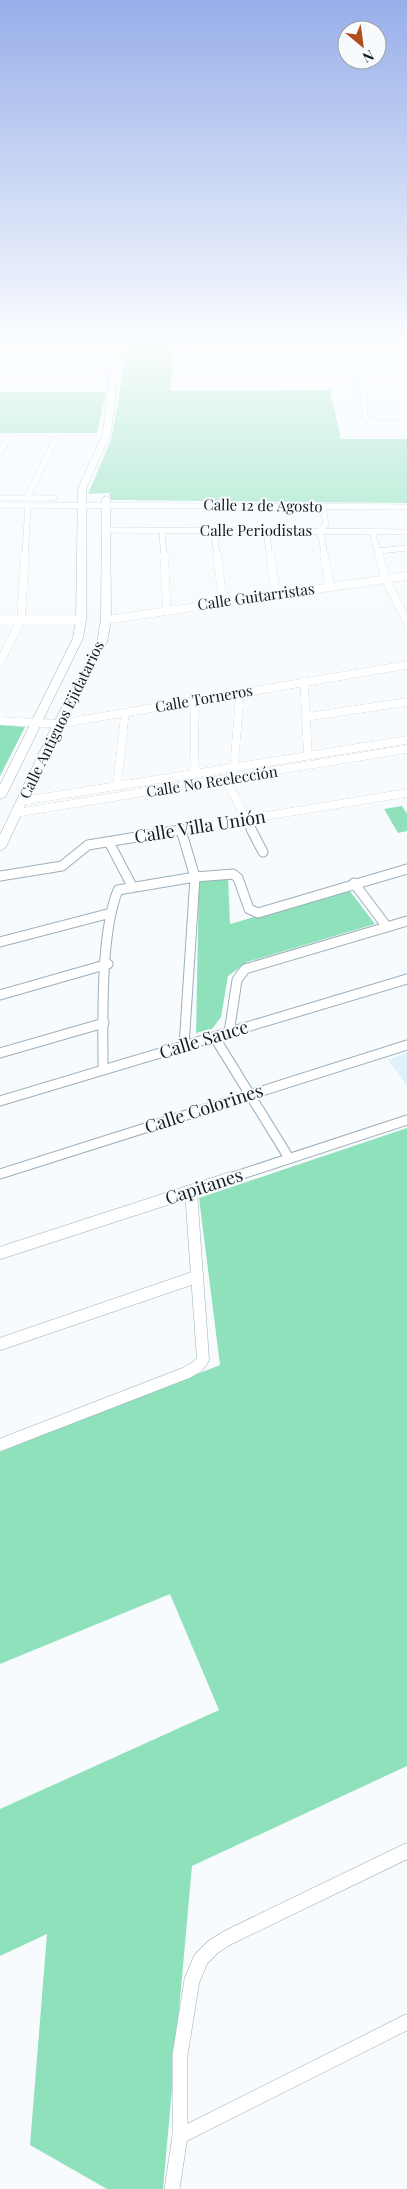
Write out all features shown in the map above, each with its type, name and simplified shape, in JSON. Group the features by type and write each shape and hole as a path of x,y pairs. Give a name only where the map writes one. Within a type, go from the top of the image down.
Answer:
{"street":[{"path":"0,662 20,620 27,501 54,443"},
{"name":"Calle Antiguos Ejidatarios","path":"0,796 38,723 78,638 81,620 81,502 84,485 103,443"},
{"name":"Calle 12 de Agosto","path":"0,498 27,501 106,502 119,504 407,507"},
{"name":"Calle 12 de Agosto","path":"0,505 27,501"},
{"name":"Calle Antiguos Ejidatarios","path":"0,847 58,724 102,642 106,620 106,502"},
{"path":"323,506 326,524 320,531 330,586"},
{"name":"Calle Periodistas","path":"106,530 407,532"},
{"path":"162,531 167,611"},
{"path":"214,531 223,602"},
{"path":"266,531 276,594"},
{"path":"372,532 385,578 407,622"},
{"path":"378,551 407,548"},
{"name":"Calle Guitarristas","path":"106,620 407,576"},
{"path":"0,620 81,620"},
{"name":"Calle Torneros","path":"0,721 58,724 407,665"},
{"path":"304,682 308,756"},
{"path":"240,693 234,767 228,779 230,789 263,852"},
{"path":"194,774 195,701"},
{"path":"306,717 407,702"},
{"path":"117,786 125,713"},
{"name":"Calle No Reelección","path":"22,801 407,740"},
{"name":"Calle No Reelección","path":"16,813 407,750"},
{"name":"Calle Villa Unión","path":"0,876 62,866 82,847 407,792"},
{"path":"181,830 196,877 184,1046"},
{"path":"109,842 132,886"},
{"path":"103,1070 111,913 116,892 132,886 233,874 238,878 247,906 252,912 258,912 407,869"},
{"path":"354,884 387,927"},
{"path":"0,942 111,913"},
{"path":"229,1033 237,980 245,969 407,921"},
{"path":"0,994 108,964"},
{"name":"Calle Sauce","path":"0,1101 407,979"},
{"path":"0,1053 104,1023"},
{"path":"215,1038 288,1158"},
{"name":"Calle Colorines","path":"0,1174 407,1045"},
{"name":"Capitanes","path":"0,1253 407,1120"},
{"path":"0,1444 186,1373 198,1366 203,1359 191,1192"},
{"path":"0,1344 196,1277"},
{"path":"172,2189 180,2136 180,2056 192,1980 201,1959 213,1947 227,1938 407,1851"},
{"path":"180,2136 407,2022"}],"shaded area":[{"path":"407,1053 407,1086 388,1060"}],"green space":[{"path":"109,443 407,443 407,503 111,500 109,493 88,494"},
{"path":"0,725 25,727 0,776"},
{"path":"402,806 407,814 407,831 398,833 384,809"},
{"path":"228,875 230,924 349,890 375,924 247,962 228,976 221,1017 212,1029 196,1033 199,881"},
{"path":"407,1128 407,1766 192,1866 163,2189 107,2189 30,2145 47,1934 0,1956 0,1809 219,1710 170,1594 0,1664 0,1452 220,1365 199,1198"}]}
